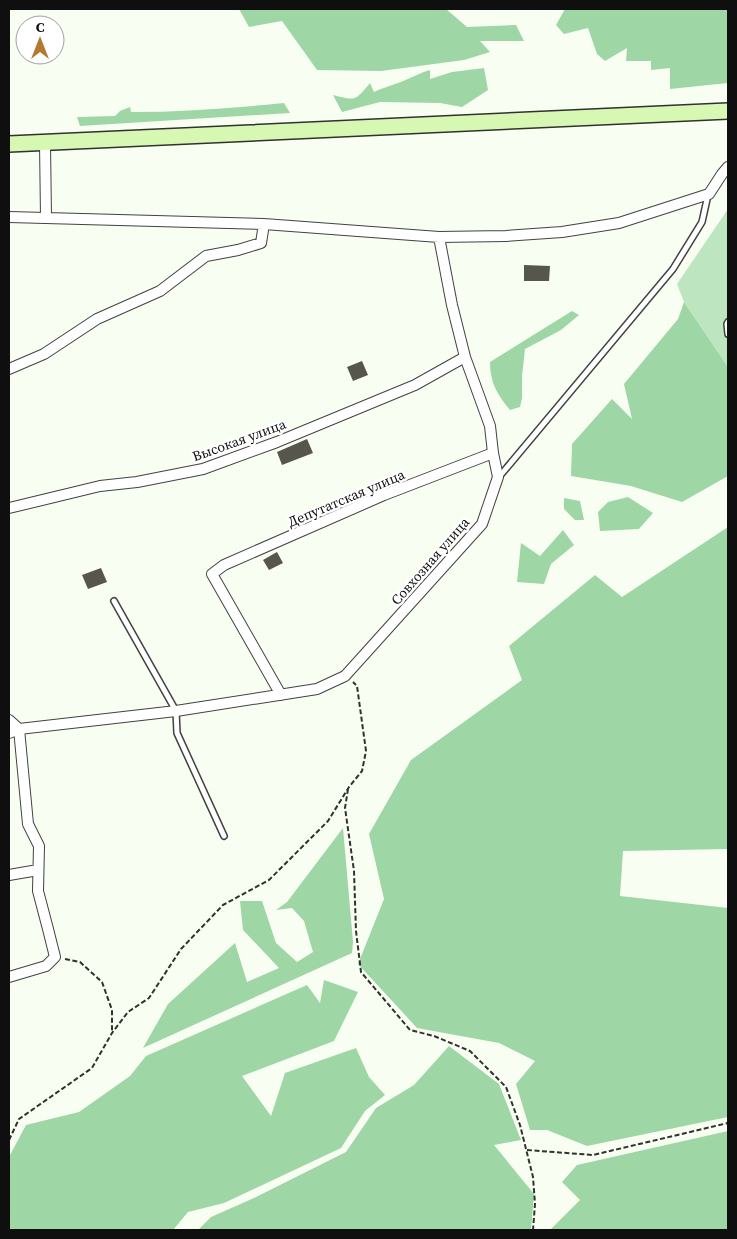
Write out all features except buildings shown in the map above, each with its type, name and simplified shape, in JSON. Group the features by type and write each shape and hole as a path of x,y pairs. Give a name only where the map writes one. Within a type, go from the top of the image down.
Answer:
{"street":[{"path":"9,144 728,111"},
{"path":"45,143 46,217"},
{"path":"9,217 264,224 439,237 506,236 571,231 619,223 709,194 728,167"},
{"path":"9,369 44,354 97,319 160,291 206,256 238,250 261,243 264,224"},
{"path":"439,237 465,357 490,426 498,477"},
{"name":"Высокая улица","path":"9,508 100,486 137,482 203,469 277,442 415,385 465,357"},
{"name":"Депутатская улица","path":"281,695 212,574 224,565 384,495 493,453"},
{"name":"Совхозная улица","path":"9,733 19,729 176,711 317,689 346,676 482,524 498,477"},
{"path":"9,720 19,729 28,824 39,846 38,891 55,957 46,966 9,977"},
{"path":"9,875 38,870"}],"lane":[{"path":"498,477 673,269 702,222 709,194"},
{"path":"728,322 728,334"},
{"path":"114,602 176,711 177,733 224,836"}],"path":[{"path":"9,1140 19,1120 92,1068 112,1033 128,1012 149,998 182,949 223,905 269,880 328,821 349,787 362,771 366,751 357,686 346,676"},
{"path":"349,787 345,808 354,871 356,931 361,972 410,1030 434,1036 470,1051 506,1087 520,1125 533,1178 535,1204 533,1230"},
{"path":"55,957 80,962 102,982 112,1010 112,1033"},
{"path":"527,1150 593,1155 728,1123"}],"green space":[{"path":"239,9 446,9 467,27 516,25 524,41 480,41 490,52 464,60 381,71 317,70 282,21 249,27"},
{"path":"565,9 728,9 728,83 670,89 670,68 651,70 651,61 626,61 627,48 605,61 597,54 588,28 564,34 556,25"},
{"path":"484,68 488,90 462,107 440,103 380,102 342,112 333,95 351,99 358,96 370,83 374,92 430,70 430,79 452,72"},
{"path":"284,103 290,113 80,126 77,117 115,116 120,111 130,107 131,112 150,112"},
{"path":"728,209 728,367 684,302 677,284"},
{"path":"684,302 728,367 728,476 682,502 631,486 571,476 572,444 612,399 632,419 624,384 678,319"},
{"path":"572,311 579,315 561,330 525,349 520,407 510,410 495,388 491,376 490,362"},
{"path":"628,497 653,513 639,529 600,531 598,512 608,502"},
{"path":"564,498 580,501 584,520 575,520 564,509"},
{"path":"728,527 728,849 623,851 620,896 728,908 728,1117 587,1146 547,1130 530,1130 516,1084 535,1061 499,1043 417,1028 358,964 384,899 369,834 411,760 522,680 509,646 595,575 622,597"},
{"path":"563,530 574,545 551,564 544,584 517,582 521,543 540,556"},
{"path":"343,828 353,942 352,953 143,1048 168,1004 235,943 247,982 279,968 243,930 240,901 262,901 276,943 297,962 313,952 304,921 292,908 276,910 287,902"},
{"path":"324,980 358,992 334,1041 242,1076 271,1116 285,1073 356,1048 369,1077 385,1095 365,1111 341,1148 224,1203 188,1212 173,1230 9,1230 9,1157 26,1125 79,1112 130,1076 146,1056 307,985 320,1003"},
{"path":"449,1046 499,1084 521,1140 494,1145 534,1194 531,1230 198,1230 211,1217 254,1198 346,1152 376,1108 414,1085"},
{"path":"728,1131 728,1230 550,1230 580,1200 562,1182 577,1165"}]}
